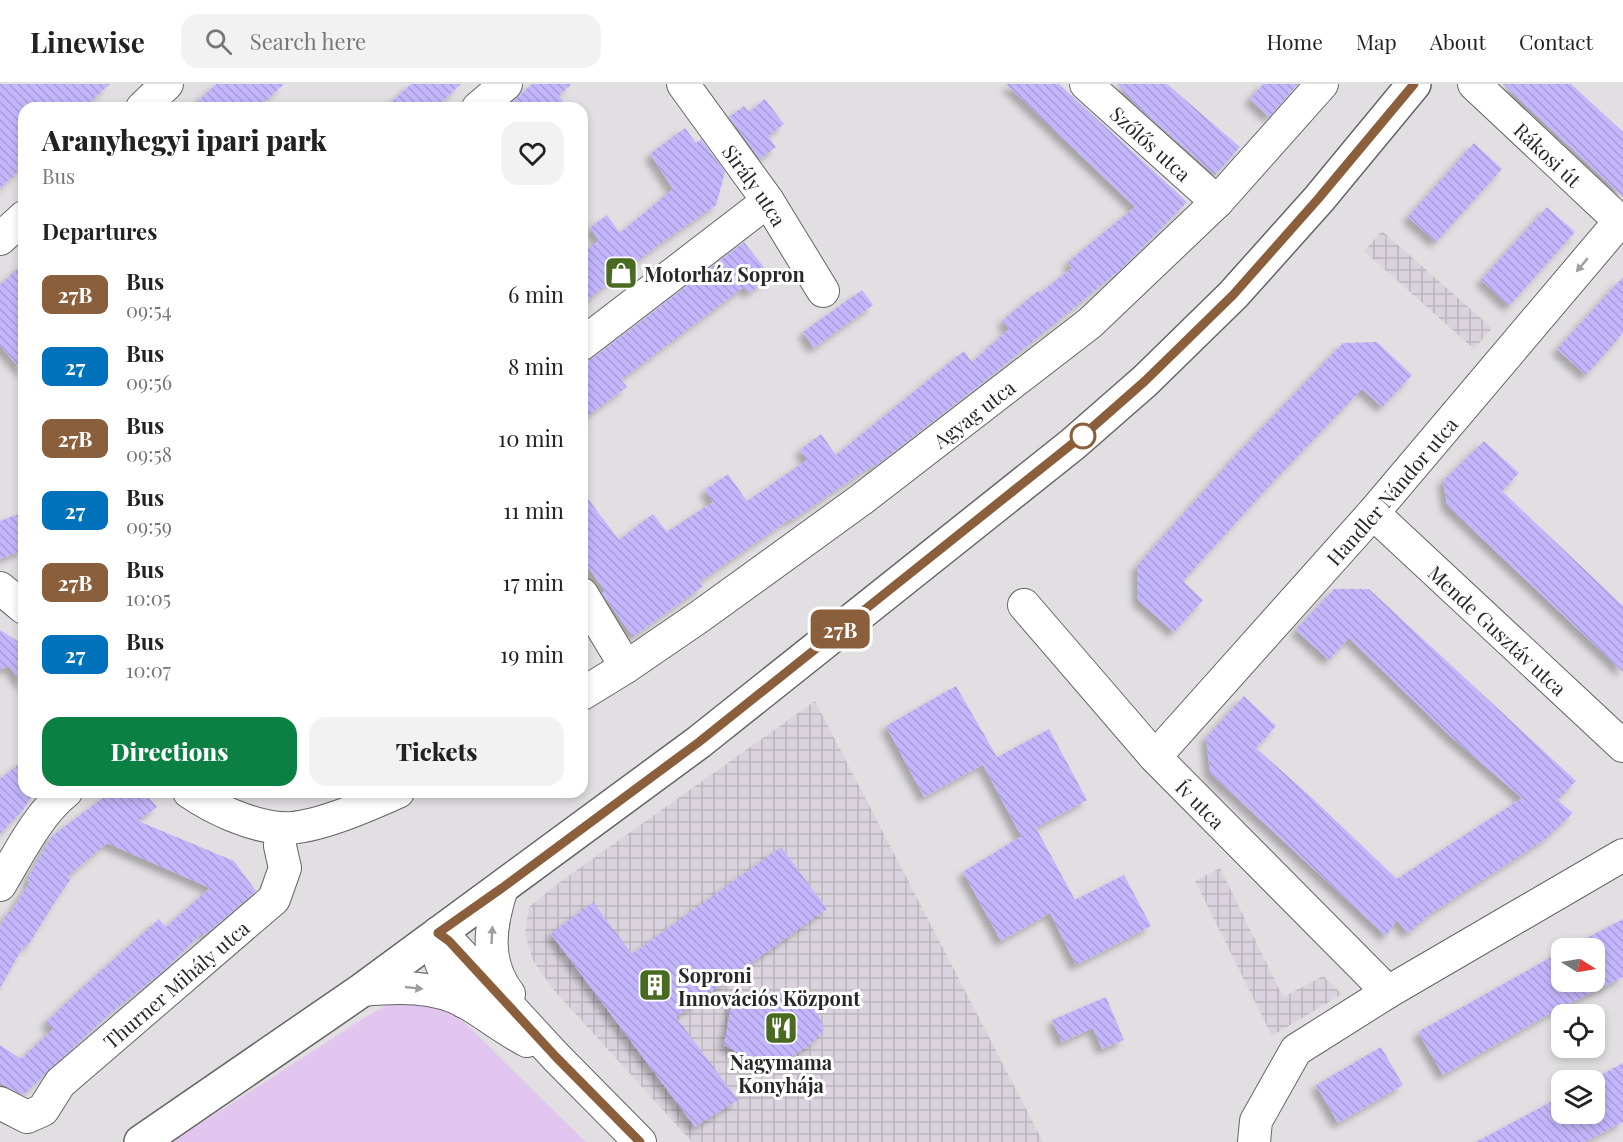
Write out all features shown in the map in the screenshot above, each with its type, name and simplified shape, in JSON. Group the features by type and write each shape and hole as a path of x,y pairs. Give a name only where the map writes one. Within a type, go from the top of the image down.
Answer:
{"main road":[{"path":"141,1142 362,990 717,728 1073,444 1145,381 1233,295 1318,199 1414,84"}],"street":[{"path":"148,102 167,84"},
{"path":"485,102 506,84"},
{"name":"Sirály utca","path":"683,84 768,201 824,291"},
{"name":"Szőlős utca","path":"1086,84 1217,202"},
{"name":"Agyag utca","path":"588,690 627,667 862,499 1090,323 1217,202 1322,84"},
{"name":"Rákosi út","path":"1474,84 1621,222"},
{"path":"588,339 768,201"},
{"path":"0,239 18,222"},
{"name":"Handler Nándor utca","path":"1155,757 1373,513 1621,222"},
{"name":"Mende Gusztáv utca","path":"1373,513 1623,746"},
{"path":"0,587 18,583"},
{"path":"0,587 18,603"},
{"path":"588,604 627,667"},
{"name":"Ív utca","path":"1024,605 1155,757 1388,992"},
{"path":"0,885 30,835 58,798"},
{"path":"201,798 249,822 281,828 316,823 359,800"},
{"name":"Thurner Mihály utca","path":"13,1110 43,1110 60,1083 274,899 285,868 280,846 281,828"},
{"path":"1254,1142 1256,1121 1296,1050 1388,992 1623,855"},
{"path":"502,888 492,929 491,942 495,967 505,989 556,1057"},
{"path":"438,933 437,951 441,962 464,1002"},
{"path":"438,933 449,941 556,1057 640,1142"},
{"path":"362,990 417,988 464,1002 517,1036 556,1057"}],"shaded area":[{"path":"1382,231 1492,328 1474,349 1364,251"},
{"path":"815,701 1043,1142 692,1142 553,989 532,959 525,933 529,907 553,887"},
{"path":"1220,868 1283,997 1323,976 1342,994 1272,1036 1195,881"},
{"path":"410,1001 434,1006 460,1018 586,1142 172,1142 364,1018 387,1005"}],"building":[{"path":"0,84 110,84 90,102 18,102 18,172 0,188"},
{"path":"216,84 284,84 264,102 197,102"},
{"path":"411,84 461,84 442,102 392,102"},
{"path":"532,84 572,84 558,96 564,102 512,102"},
{"path":"1006,84 1059,84 1187,202 1122,268 986,380 874,467 873,465 792,520 791,518 699,582 703,586 633,637 602,593 605,591 588,567 588,499 619,540 653,514 667,532 713,502 705,490 728,474 747,501 807,460 800,450 821,434 836,455 964,351 972,362 1009,329 1002,321 1038,291 1040,293 1072,268 1068,262 1135,207"},
{"path":"1117,84 1167,84 1240,147 1215,175 1135,104"},
{"path":"1263,84 1298,84 1269,117 1250,99"},
{"path":"1503,84 1571,84 1623,132 1623,197"},
{"path":"765,99 784,124 768,136 776,147 760,159 729,117 744,106 749,112"},
{"path":"685,128 696,143 701,139 725,172 716,205 661,243 588,299 588,249 599,240 590,228 607,215 620,233 673,189 650,154"},
{"path":"1474,143 1502,169 1436,242 1408,217"},
{"path":"1547,207 1575,232 1509,306 1481,280"},
{"path":"744,242 771,276 749,293 744,287 621,380 627,387 588,416 588,360"},
{"path":"18,268 18,366 0,346 0,285"},
{"path":"1623,277 1623,333 1586,375 1557,349"},
{"path":"862,290 873,305 814,348 803,332"},
{"path":"1377,342 1412,375 1382,407 1362,389 1269,486 1183,581 1203,600 1174,632 1138,600 1137,566 1236,455 1343,343"},
{"path":"1484,441 1519,473 1502,491 1623,606 1623,672 1447,505 1443,481"},
{"path":"18,514 18,552 0,559 0,521"},
{"path":"1334,589 1369,589 1576,781 1557,800 1573,813 1544,840 1433,912 1408,933 1397,920 1386,936 1210,773 1206,738 1244,696 1276,726 1256,748 1397,879 1522,798 1450,736 1349,638 1329,660 1296,630"},
{"path":"0,630 18,641 18,679 9,666 0,670"},
{"path":"956,686 997,757 924,797 886,726"},
{"path":"1049,729 1087,800 1036,828 1075,900 1124,875 1151,926 1076,965 1050,913 1001,941 963,872 1023,835 1021,836 983,765"},
{"path":"18,765 18,798 30,798 23,810 0,834 0,779"},
{"path":"103,798 149,798 157,807 138,821 234,861 256,891 205,935 203,932 160,974 109,1014 23,1095 0,1083 0,1045 21,1059 53,1029 46,1022 83,987 159,919 166,927 210,888 107,843 67,877 71,879 27,947 24,945 0,988 0,927 30,882 27,880 52,836"},
{"name":"Soproni Innovációs Központ","path":"781,847 827,909 676,1017 738,1100 695,1127 551,934 593,902 632,954"},
{"path":"1623,919 1623,977 1605,986 1605,938 1587,938"},
{"path":"1551,957 1551,992 1593,992 1569,1004 1551,1004 1551,1013 1443,1075 1418,1032"},
{"path":"779,992 802,997 817,1011 824,1030 809,1046 792,1056 774,1062 754,1061 724,1045 733,995"},
{"path":"1106,997 1124,1040 1102,1049 1093,1028 1062,1042 1052,1020"},
{"path":"1381,1047 1403,1085 1338,1123 1316,1085"},
{"path":"1623,1063 1623,1122 1585,1142 1476,1142 1551,1102 1551,1124 1605,1124 1605,1073"}],"bus line":[{"name":"27B","path":"640,1142 556,1057 449,941 438,933 699,742 1087,432 1145,381 1233,295 1318,199 1414,84"}],"place":[{"name":"Motorház Sopron","path":"621,273"},
{"name":"Soproni Innovációs Központ","path":"655,985"},
{"name":"Nagymama Konyhája","path":"781,1028"}]}
